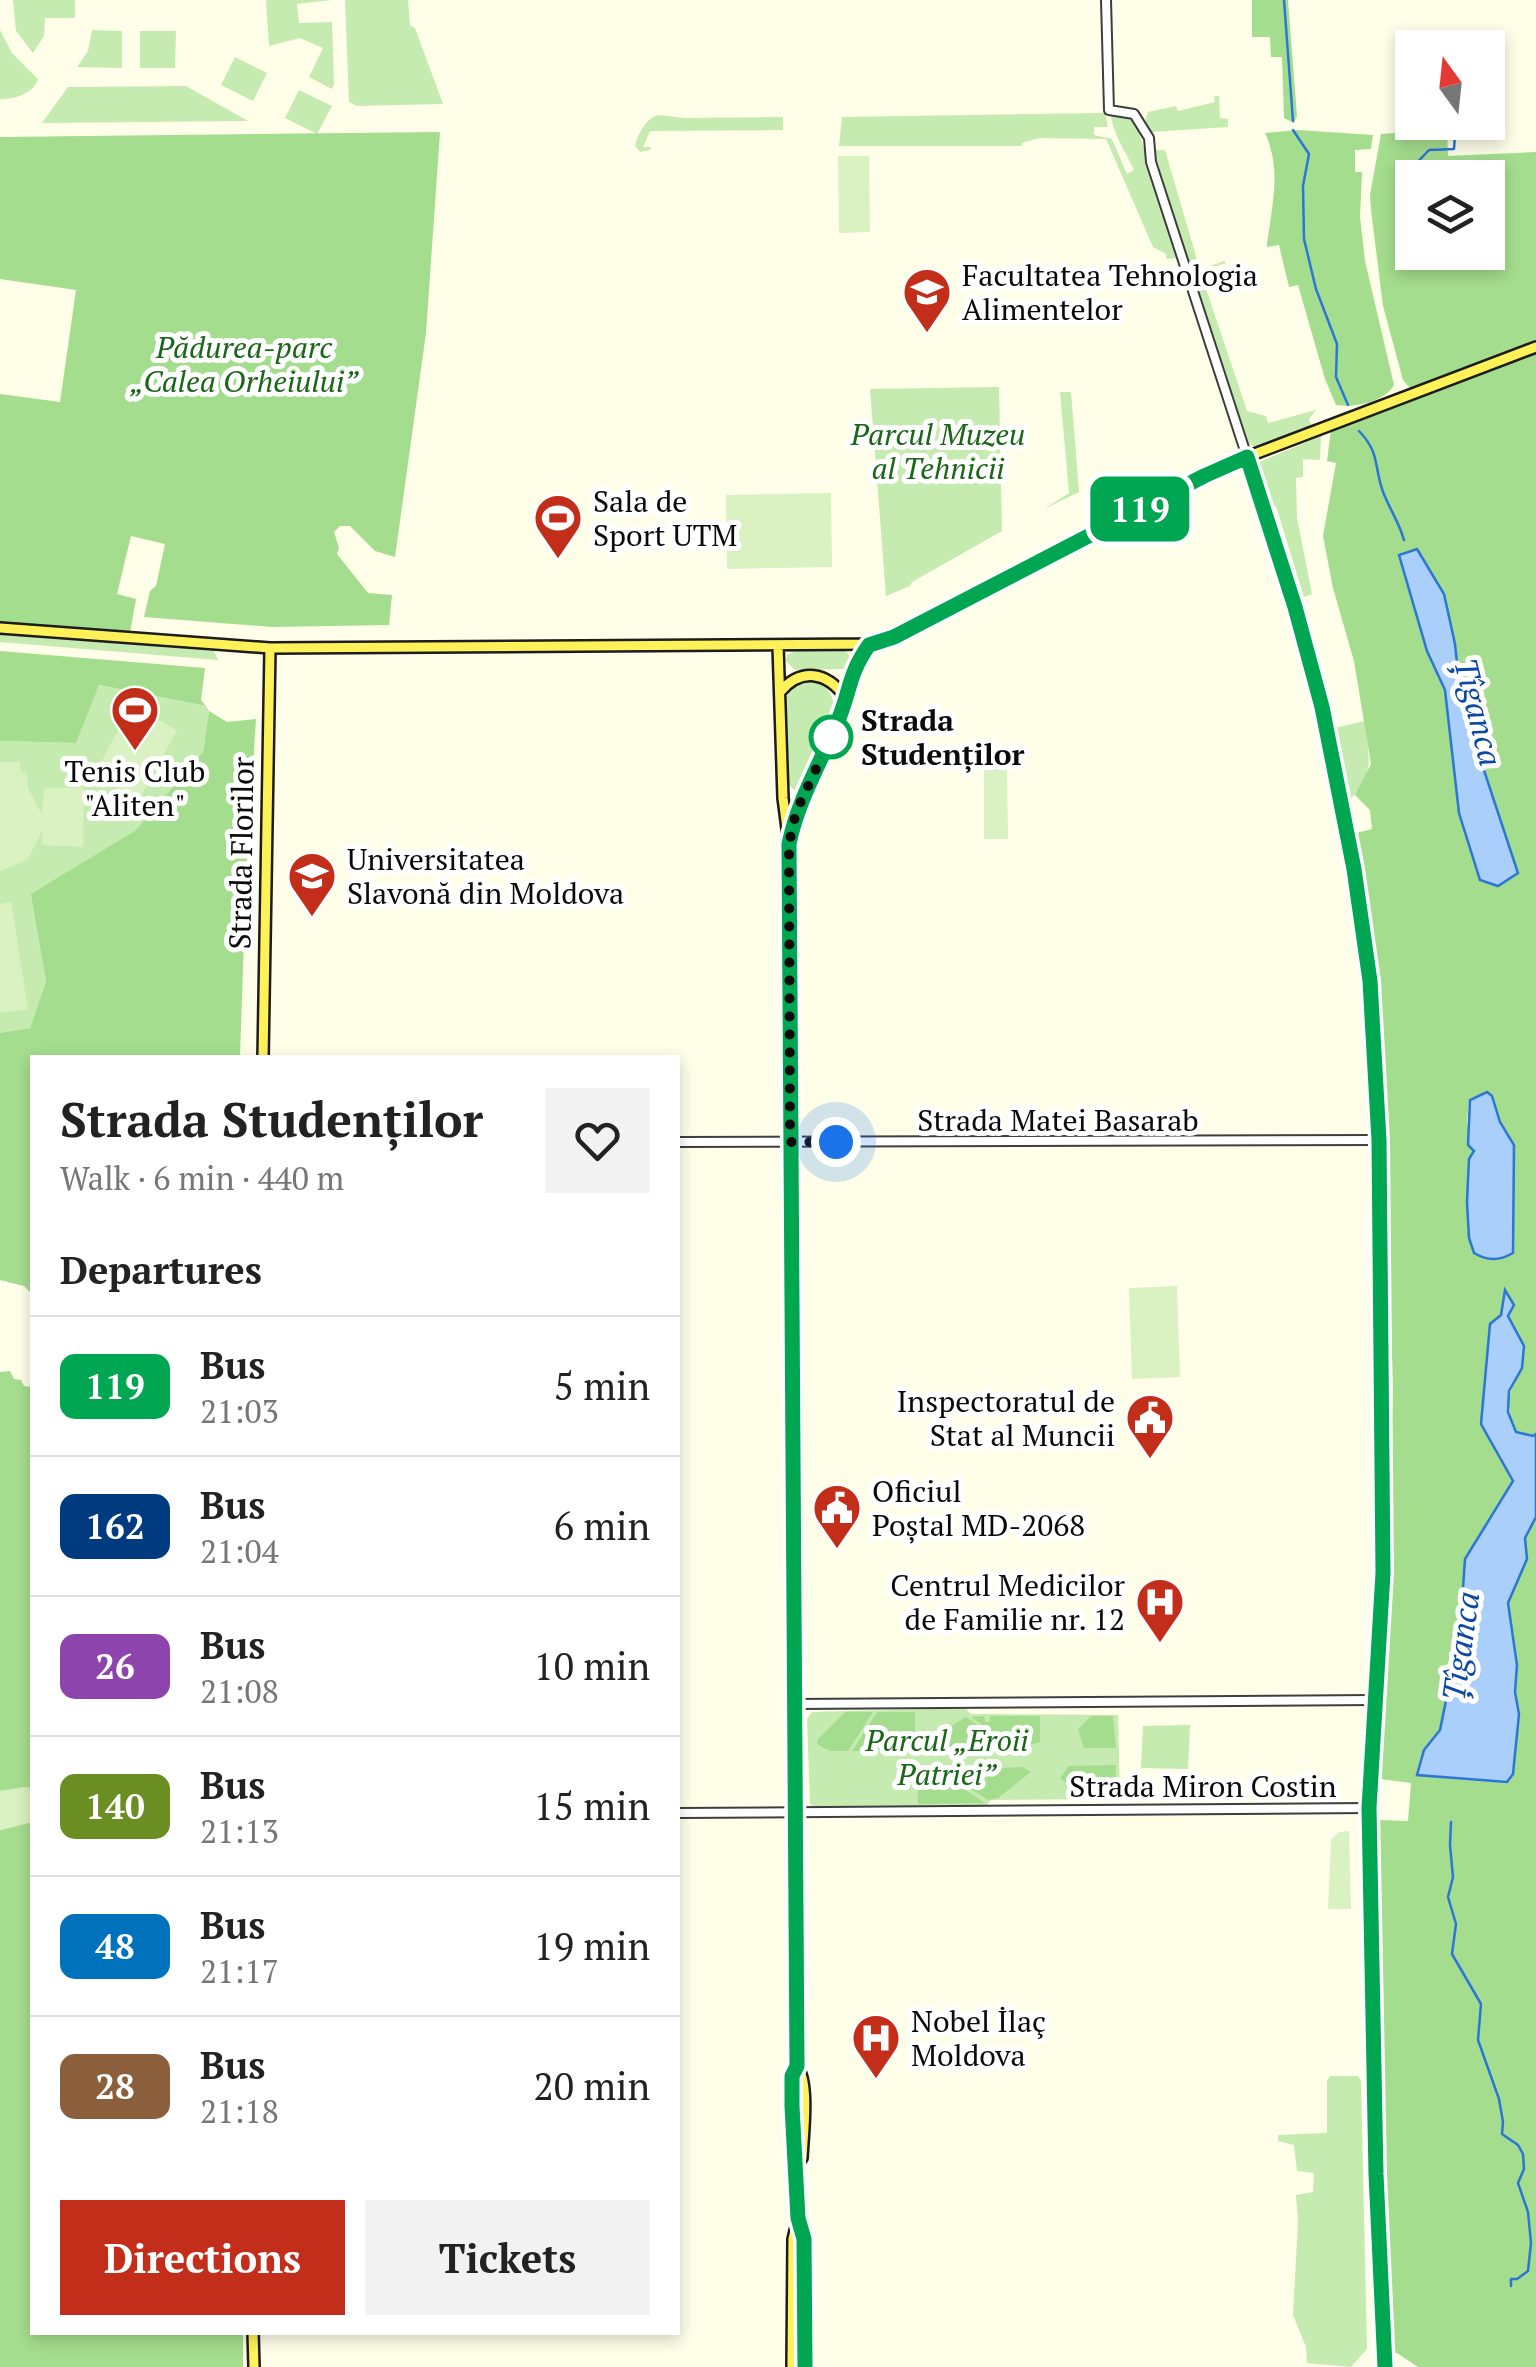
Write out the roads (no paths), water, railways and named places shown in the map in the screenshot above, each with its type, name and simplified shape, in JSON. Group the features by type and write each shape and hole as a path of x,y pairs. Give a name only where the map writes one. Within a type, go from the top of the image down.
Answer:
{"main road":[{"path":"0,628 270,648 869,645 894,637 1204,476 1536,347"},
{"path":"1247,457 1295,607 1335,766 1370,981 1379,1140 1383,1573 1369,1808 1384,2367"},
{"path":"789,844 794,818 839,719 855,667 869,645"},
{"path":"778,646 782,786 789,844 797,2066 792,2076 792,2106 798,2218 793,2239 792,2367"},
{"name":"Strada Florilor","path":"263,1055 270,648"},
{"path":"780,692 796,677 816,674 834,682 845,697"},
{"path":"782,786 792,794 805,792"},
{"path":"798,2218 804,2239 805,2367"},
{"path":"253,2335 254,2367"}],"street":[{"path":"1106,0 1109,110 1128,112 1142,123 1149,138 1151,162 1247,457"},
{"name":"Strada Matei Basarab","path":"680,1142 1379,1140"},
{"path":"794,1704 1374,1700"},
{"name":"Strada Miron Costin","path":"680,1813 1369,1808"}],"water":[{"path":"1417,549 1444,594 1455,644 1461,701 1518,873 1498,886 1480,880 1459,813 1445,690 1427,651 1399,555"},
{"path":"1487,1092 1514,1145 1513,1253 1494,1259 1474,1253 1467,1202 1469,1159 1474,1151 1468,1145 1470,1100"},
{"path":"1505,1290 1514,1305 1508,1316 1524,1346 1522,1368 1509,1391 1508,1412 1516,1432 1536,1434 1536,1517 1525,1538 1527,1559 1508,1603 1519,1714 1513,1774 1507,1782 1417,1775 1424,1750 1440,1730 1460,1632 1465,1559 1513,1481 1481,1424 1490,1324 1501,1315"}],"waterway":[{"name":"Țîganca","path":"1284,0 1293,121"},
{"name":"Țîganca","path":"1293,130 1309,154 1303,186 1304,239 1316,289 1337,344 1336,377 1348,405"},
{"path":"1419,160 1429,150 1454,149 1455,140"},
{"name":"Țîganca","path":"1359,431 1373,452 1382,489 1404,540"},
{"name":"Țîganca","path":"1451,1822 1453,1877 1448,1897 1456,1924 1452,1954 1481,2004 1478,2040 1499,2099 1502,2134 1518,2145 1523,2154 1524,2169 1518,2183 1528,2212 1531,2243 1528,2271 1511,2279 1511,2286"}],"place":[{"name":"Facultatea Tehnologia Alimentelor","path":"927,334"},
{"name":"Sala de Sport UTM","path":"558,560"},
{"name":"Strada Studenților","path":"831,737"},
{"name":"Tenis Club \"Aliten\"","path":"135,752"},
{"name":"Universitatea Slavonă din Moldova","path":"312,918"},
{"name":"Inspectoratul de Stat al Muncii","path":"1150,1460"},
{"name":"Oficiul Poștal MD-2068","path":"837,1550"},
{"name":"Centrul Medicilor de Familie nr. 12","path":"1160,1644"},
{"name":"Nobel İlaç Moldova","path":"876,2080"}],"park label":[{"name":"Pădurea-parc „Calea Orheiului”","path":"244,364"},
{"name":"Parcul Muzeu al Tehnicii","path":"938,451"},
{"name":"Parcul „Eroii Patriei”","path":"947,1757"}]}
